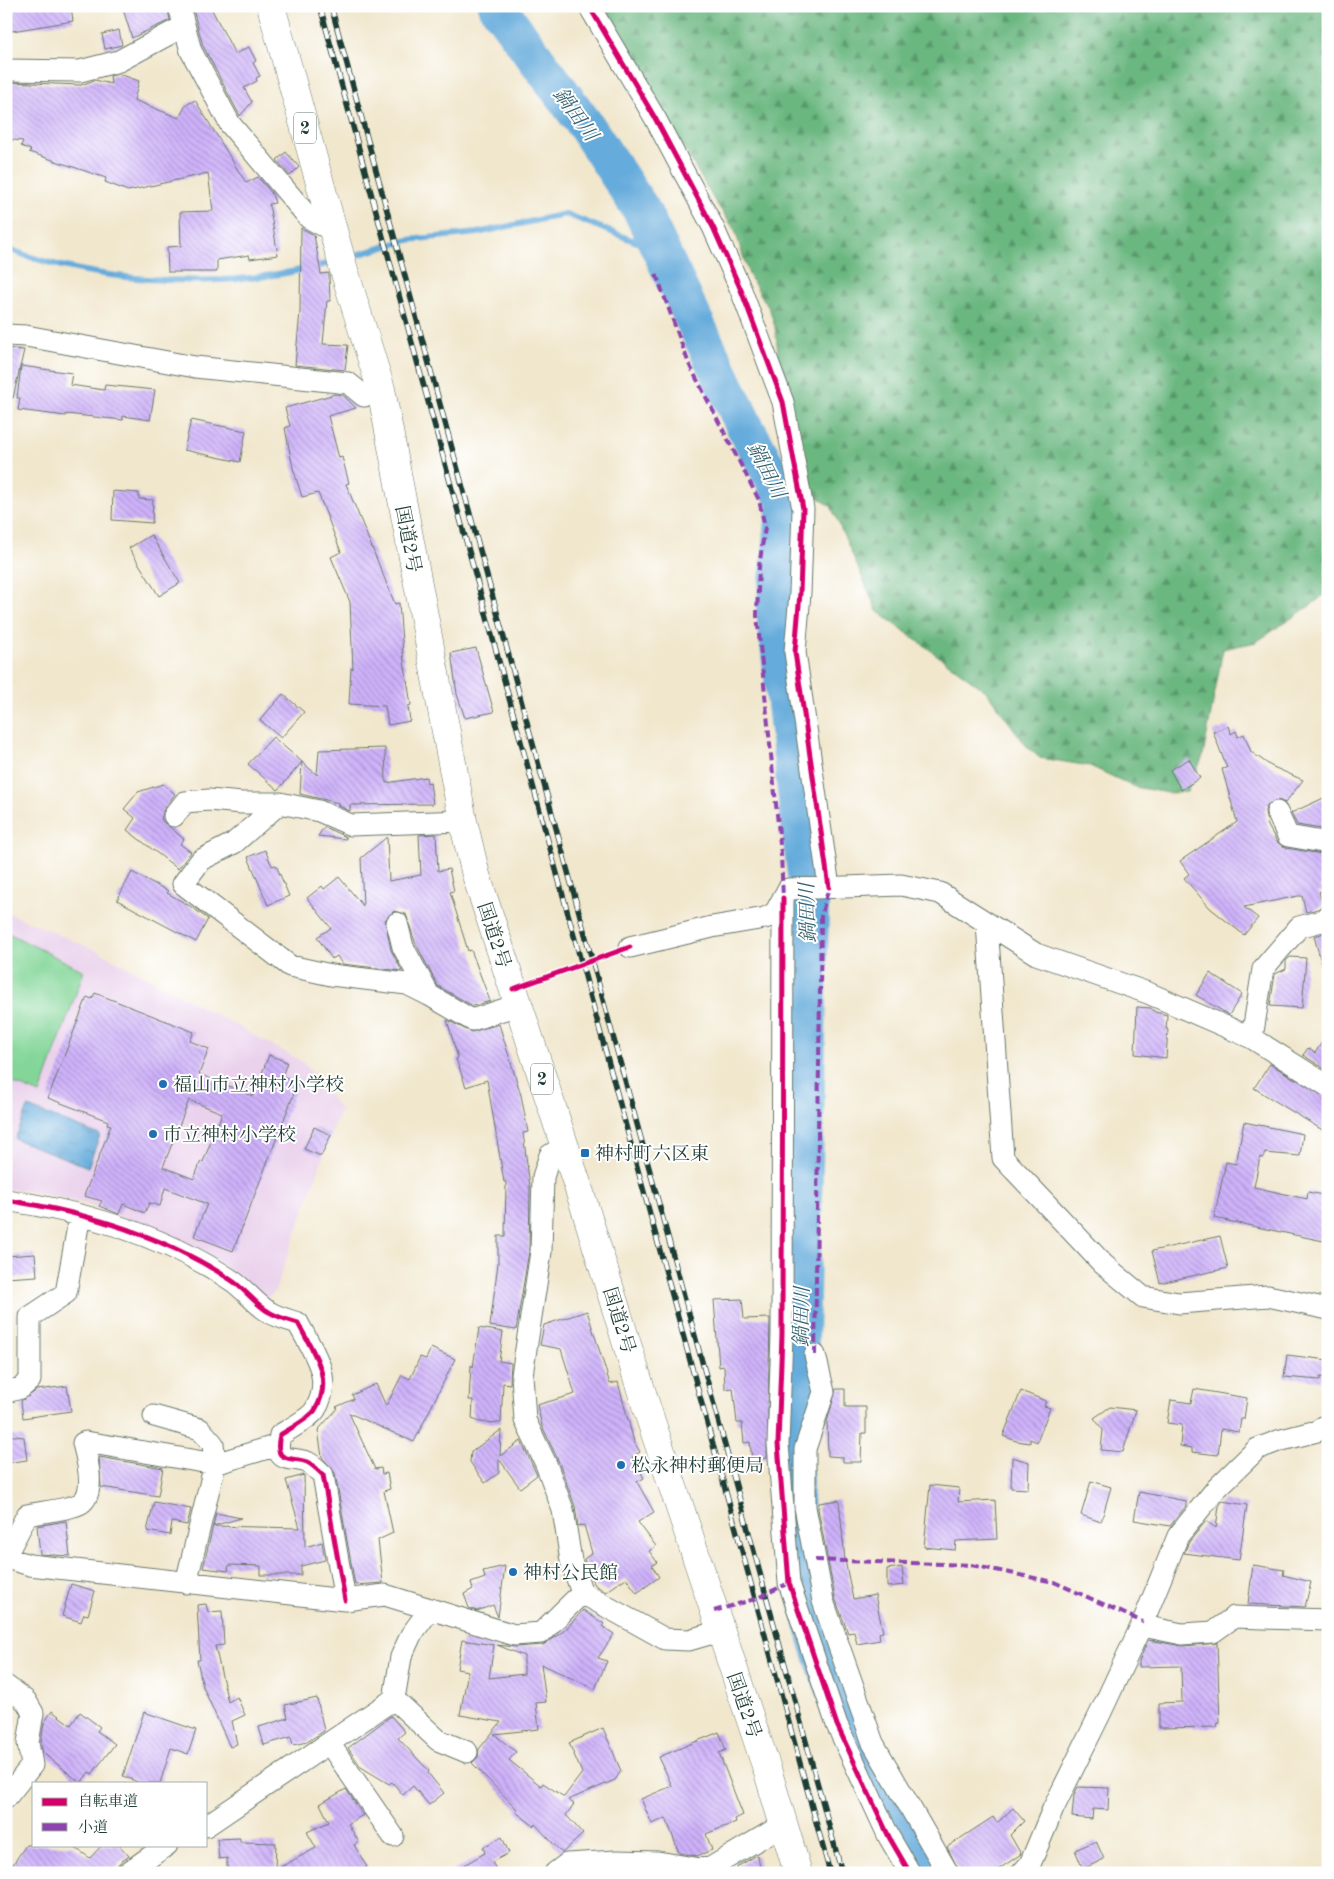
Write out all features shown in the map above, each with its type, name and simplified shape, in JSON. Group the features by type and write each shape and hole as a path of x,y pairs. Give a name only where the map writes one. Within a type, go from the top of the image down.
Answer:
{"highway":[{"name":"国道2号","path":"271,6 338,250 381,389 463,821 476,875 647,1409 784,1824 798,1873"}],"street":[{"path":"589,6 655,118 712,227 741,290 783,402 803,509 800,593 795,652 826,887"},
{"path":"6,70 80,71 119,61 181,16 191,51 230,124 338,250"},
{"path":"6,335 26,336 195,367 348,383 364,396 381,389"},
{"path":"174,816 185,802 209,800 242,803 280,803 319,811 351,825 463,821"},
{"path":"280,803 234,843 201,860 183,884 290,966 331,975 407,984 472,1020 517,1005"},
{"path":"1277,812 1288,836 1328,843"},
{"path":"785,894 826,887 901,885 940,894 1036,954 1148,993 1252,1038 1328,1086"},
{"path":"630,947 712,927 765,918 775,913 785,894"},
{"path":"785,894 782,1335 778,1444 789,1583 837,1725 889,1837 910,1873"},
{"path":"1252,1038 1263,969 1299,927 1325,920 1328,916"},
{"path":"397,923 403,947 428,995"},
{"path":"987,923 1003,1158 1103,1264 1143,1296 1179,1303 1268,1296 1328,1309"},
{"path":"564,1146 550,1155 543,1177 541,1252 522,1375 525,1420 546,1464 563,1510 571,1561 582,1593 665,1639 689,1640 720,1631"},
{"path":"6,1200 40,1205 80,1215 112,1225 180,1252 232,1280 269,1312 298,1323 322,1369 323,1386 315,1411 280,1435 278,1445 280,1452 288,1460 307,1462 324,1474 345,1600"},
{"path":"6,1392 21,1388 30,1380 30,1317 66,1293 80,1215"},
{"path":"815,1355 824,1392 804,1449 805,1507 823,1600 873,1743 948,1873"},
{"path":"154,1416 200,1429 213,1444 215,1464 186,1583"},
{"path":"1022,1873 1030,1864 1053,1809 1143,1622 1178,1536 1216,1489 1256,1449 1317,1431 1328,1424"},
{"path":"278,1445 215,1464 83,1443 90,1471 86,1497 80,1504 28,1515 6,1556 30,1565 345,1600 385,1595 514,1635 541,1633 582,1593"},
{"path":"788,1570 815,1560"},
{"path":"208,1825 394,1699 401,1657 411,1635 430,1609"},
{"path":"1143,1622 1148,1626 1182,1634 1213,1632 1234,1617 1328,1620"},
{"path":"6,1686 26,1702 33,1713 28,1742 32,1765 6,1798"},
{"path":"394,1699 438,1740 467,1752"},
{"path":"329,1744 393,1836"},
{"path":"555,1873 567,1864 603,1868 639,1860 701,1869 712,1867 784,1824"},
{"path":"127,1873 156,1850 165,1846"}],"shaded area":[{"name":"福山市立神村小学校","path":"6,912 100,952 303,1062 340,1109 275,1291 267,1299 201,1249 86,1204 32,1191 6,1189 8,1107 6,1106"}],"green space":[{"path":"603,6 1328,6 1328,591 1314,603 1256,642 1223,649 1203,756 1187,792 1168,793 1135,787 1090,766 1040,758 1028,748 986,691 877,611 831,506 817,497 802,468 781,377 775,327 770,310 749,275 735,230 714,200"},
{"path":"6,932 84,971 40,1094 6,1080"}],"water":[{"path":"28,1107 100,1135 88,1167 15,1139"}],"building":[{"path":"9,6 71,6 73,21 6,32 6,15"},
{"path":"122,6 167,6 170,20 132,38"},
{"path":"192,6 210,6 235,54 249,47 256,61 253,63 260,76 256,78 257,81 244,88 252,102 240,116 203,46"},
{"path":"119,30 122,45 105,49 102,34"},
{"path":"119,74 139,81 134,100 179,118 186,105 195,100 246,183 258,177 272,194 275,203 269,204 278,255 250,259 249,255 217,260 217,272 168,272 167,247 181,246 180,212 213,211 208,173 128,191 105,182 106,178 29,152 31,150 21,146 23,141 6,139 6,82 81,85 95,80 111,84 110,76"},
{"path":"286,152 299,167 290,176 277,160"},
{"path":"301,228 314,235 321,274 329,273 330,301 327,301 323,344 348,345 345,370 295,365 300,312"},
{"path":"6,348 24,350 13,398 6,397"},
{"path":"21,366 72,373 70,385 104,390 105,385 155,390 150,420 123,416 123,420 66,414 66,416 18,410 20,398 17,398"},
{"path":"335,394 343,395 356,408 328,416 339,458 342,457 349,483 346,484 395,604 399,603 403,654 411,705 408,706 410,721 388,725 385,706 349,704 351,668 353,669 350,602 331,557 341,552 318,493 302,497 293,468 285,428 290,426 285,408"},
{"path":"191,420 246,431 240,462 184,450"},
{"path":"113,491 139,493 139,499 153,500 152,523 112,520"},
{"path":"151,535 180,583 159,596 129,548"},
{"path":"476,648 494,712 465,718 457,694 451,653"},
{"path":"283,694 304,712 281,738 260,720"},
{"path":"1228,726 1231,734 1236,731 1238,737 1244,734 1251,752 1271,766 1303,780 1285,803 1278,800 1267,805 1265,811 1267,824 1277,842 1286,848 1328,855 1328,884 1321,885 1322,891 1319,892 1323,905 1318,909 1306,912 1302,896 1298,896 1244,907 1258,918 1244,935 1210,908 1184,878 1189,874 1180,861 1237,822 1222,769 1227,768 1213,732"},
{"path":"273,737 302,762 278,790 248,764"},
{"path":"385,748 386,783 426,777 427,783 430,782 433,804 350,805 350,811 337,805 339,803 300,794 302,762 317,775 319,750"},
{"path":"1189,759 1200,778 1181,790 1170,770"},
{"path":"163,784 175,794 164,809 161,820 184,839 180,844 191,852 178,869 127,830 135,818 124,809 138,792"},
{"path":"1328,796 1328,830 1297,825 1291,813"},
{"path":"324,827 346,837 346,839 318,836"},
{"path":"436,834 438,871 449,869 454,891 450,892 468,951 471,950 490,1001 473,1006 438,986 415,942 406,914 394,911 385,920 391,950 402,971 342,964 337,956 332,959 317,937 331,928 307,898 322,886 324,889 339,877 363,906 361,858 387,837 389,881 421,875 419,835"},
{"path":"265,850 272,866 276,865 289,896 268,905 248,857"},
{"path":"132,872 168,891 167,893 208,919 196,942 117,900"},
{"path":"1328,932 1328,968 1323,969 1314,936"},
{"path":"1290,957 1306,958 1302,1008 1270,1006 1275,974 1286,969 1286,961"},
{"path":"1210,973 1242,994 1229,1015 1196,995"},
{"path":"95,993 194,1032 190,1041 209,1049 199,1074 253,1096 269,1055 287,1062 282,1077 298,1083 233,1251 194,1236 207,1204 165,1188 160,1206 149,1203 145,1213 123,1204 119,1214 99,1206 102,1201 84,1196 111,1125 107,1124 108,1121 48,1098 87,997 92,999","holes":["189,1100 222,1113 203,1162 201,1161 194,1179 163,1167"]},
{"path":"1137,1007 1151,1008 1155,1012 1167,1015 1166,1058 1135,1054"},
{"path":"447,1020 471,1032 499,1024 521,1095 528,1132 523,1133 530,1187 529,1251 516,1330 490,1326 498,1263 498,1236 505,1236 506,1182 504,1182 487,1080 466,1087 456,1059 458,1058"},
{"path":"1328,1033 1328,1071 1303,1055 1308,1048 1315,1053"},
{"path":"1270,1064 1328,1098 1328,1128 1324,1126 1324,1131 1254,1088"},
{"path":"1244,1122 1303,1134 1300,1156 1265,1153 1263,1158 1260,1157 1254,1187 1307,1199 1308,1192 1328,1196 1328,1242 1214,1218 1226,1162 1236,1164"},
{"path":"314,1127 331,1135 321,1156 304,1149"},
{"path":"1220,1236 1228,1268 1160,1283 1152,1251"},
{"path":"35,1254 37,1276 6,1278 6,1256"},
{"path":"742,1299 744,1319 770,1318 767,1458 752,1460 750,1442 744,1443 742,1423 737,1423 733,1388 725,1389 724,1366 719,1367 714,1300"},
{"path":"587,1311 610,1384 618,1382 634,1442 640,1452 632,1457 644,1478 637,1482 654,1512 638,1522 656,1546 649,1551 657,1562 652,1566 659,1577 637,1593 626,1578 606,1592 596,1586 590,1577 584,1559 592,1553 584,1525 578,1526 575,1506 558,1460 542,1426 537,1405 575,1394 561,1349 540,1345 544,1325"},
{"path":"479,1328 503,1332 499,1361 511,1363 510,1384 503,1383 501,1423 480,1422 472,1419 473,1400 469,1400 471,1365 473,1367"},
{"path":"431,1348 455,1359 414,1442 349,1413 375,1469 381,1468 382,1474 387,1473 390,1489 384,1491 393,1533 378,1540 383,1583 355,1585 335,1473 322,1457 318,1430 338,1408 336,1407 354,1399 352,1395 376,1384 386,1406 402,1375 410,1379 420,1357 426,1359"},
{"path":"1287,1355 1328,1360 1328,1378 1320,1377 1320,1380 1284,1377"},
{"path":"67,1386 71,1411 23,1418 21,1401 37,1390"},
{"path":"836,1389 845,1389 845,1407 866,1407 866,1433 862,1433 861,1462 843,1462 843,1457 828,1456 827,1422"},
{"path":"1194,1389 1247,1398 1244,1419 1241,1419 1239,1432 1221,1429 1218,1455 1192,1452 1192,1448 1180,1446 1182,1425 1167,1423 1171,1400 1191,1403"},
{"path":"1021,1391 1046,1401 1044,1406 1050,1408 1037,1442 1030,1439 1030,1443 1016,1441 1003,1436"},
{"path":"1110,1407 1136,1410 1123,1452 1101,1450 1103,1430 1094,1418"},
{"path":"501,1430 500,1456 521,1441 537,1475 520,1488 499,1459 499,1473 485,1483 470,1462 471,1452"},
{"path":"6,1435 24,1437 27,1460 6,1463"},
{"path":"99,1457 163,1468 158,1496 101,1487"},
{"path":"1012,1457 1029,1462 1028,1489 1011,1488"},
{"path":"304,1475 305,1547 322,1542 325,1560 301,1566 301,1575 261,1575 261,1566 229,1565 228,1571 203,1568 213,1526 300,1528 286,1480"},
{"path":"1091,1481 1111,1487 1101,1522 1081,1515"},
{"path":"930,1485 959,1488 958,1502 995,1500 997,1539 956,1541 955,1550 924,1547"},
{"path":"1139,1492 1186,1501 1186,1506 1170,1526 1134,1520"},
{"path":"839,1500 845,1560 853,1599 875,1595 883,1632 879,1633 880,1640 857,1644 854,1632 848,1633 835,1598 818,1509 819,1503"},
{"path":"1222,1501 1247,1505 1239,1560 1184,1553 1189,1542 1206,1521 1216,1528 1219,1506"},
{"path":"154,1502 191,1509 187,1525 172,1522 170,1535 147,1531"},
{"path":"216,1513 241,1518 213,1526"},
{"path":"66,1521 70,1556 40,1554 37,1526"},
{"path":"1253,1565 1284,1570 1283,1575 1311,1582 1305,1607 1248,1604"},
{"path":"505,1566 498,1617 493,1605 477,1611 469,1608 464,1594 473,1589 471,1583 485,1578 483,1571"},
{"path":"902,1567 904,1585 887,1587 887,1569"},
{"path":"71,1584 95,1591 88,1615 84,1614 81,1622 62,1616"},
{"path":"206,1604 208,1612 222,1611 224,1645 215,1646 228,1702 237,1697 245,1715 232,1721 237,1744 230,1747 203,1687 197,1660 200,1660 197,1605"},
{"path":"583,1610 604,1624 602,1626 614,1634 598,1658 607,1661 595,1689 541,1664 546,1702 536,1703 539,1729 494,1734 516,1752 509,1760 541,1786 543,1783 564,1797 582,1773 569,1743 603,1728 621,1771 615,1780 568,1800 574,1804 566,1815 583,1834 562,1853 535,1824 534,1826 516,1812 517,1809 472,1763 478,1757 479,1749 501,1722 460,1715 468,1671 457,1669 462,1640 494,1645 489,1678 524,1674 524,1656 497,1645 515,1647 543,1645 565,1630"},
{"path":"1148,1640 1183,1646 1217,1643 1220,1723 1217,1724 1218,1727 1159,1728 1159,1703 1182,1702 1181,1666 1139,1667 1139,1661"},
{"path":"317,1698 324,1731 307,1742 293,1745 291,1737 264,1745 259,1727 288,1718 285,1705"},
{"path":"52,1711 71,1725 80,1712 100,1727 97,1731 115,1744 92,1774 89,1772 80,1782 43,1753 41,1743 44,1723"},
{"path":"144,1712 196,1730 188,1754 171,1748 160,1782 138,1782 123,1776"},
{"path":"391,1716 405,1732 398,1738 429,1771 428,1773 444,1793 429,1805 413,1786 403,1795 392,1782 389,1784 361,1767 348,1748"},
{"path":"719,1732 726,1750 719,1753 743,1815 735,1819 736,1822 706,1834 712,1850 697,1856 679,1853 666,1818 652,1824 641,1799 672,1786 659,1757"},
{"path":"1078,1787 1109,1788 1108,1810 1093,1809 1092,1819 1072,1817 1074,1795"},
{"path":"346,1789 363,1815 348,1824 359,1842 354,1845 367,1867 358,1873 227,1873 227,1858 219,1859 217,1839 240,1838 240,1842 276,1843 275,1870 316,1848 307,1832 329,1822 320,1804"},
{"path":"1013,1808 1024,1821 1010,1835 1021,1854 993,1873 960,1873 947,1847 993,1817 997,1823"},
{"path":"502,1837 509,1853 492,1862 498,1873 450,1873 485,1853 483,1847"},
{"path":"1096,1841 1104,1859 1083,1869 1075,1850"},
{"path":"26,1845 72,1846 90,1858 101,1846 120,1846 129,1856 119,1863 115,1873 7,1873"},
{"path":"757,1855 762,1873 738,1873 737,1867"}],"waterway":[{"name":"鍋田川","path":"497,6 586,126 642,211 744,425 786,502 775,610 810,909 799,1383 794,1462 797,1541 804,1586 828,1672 864,1755 928,1873"},
{"path":"346,258 408,240 477,233 566,214 662,252"},
{"path":"6,248 43,261 84,271 126,277 169,280 255,277 296,271 334,262"}],"railway":[{"path":"320,6 830,1873"},
{"path":"331,6 842,1873"}],"marked path":[{"path":"656,274 689,364 759,500 765,527 759,567 757,615 781,854 783,898"},
{"path":"815,1355 821,916 829,887"},
{"path":"815,1560 971,1565 1054,1582 1143,1622"},
{"path":"714,1611 755,1599 789,1583"}],"cycle path":[{"path":"589,6 655,118 713,227 741,290 783,402 803,509 800,593 795,652 829,887"},
{"path":"783,898 782,1335 778,1444 789,1583 837,1725 889,1837 910,1873"},
{"path":"513,989 630,947"},
{"path":"6,1200 65,1211 123,1228 151,1239 206,1264 231,1280 269,1312 298,1323 315,1354 322,1376 323,1387 321,1398 309,1417 280,1435 279,1451 285,1458 307,1462 323,1475 345,1600"}],"place":[{"name":"福山市立神村小学校","path":"163,1084"},
{"name":"市立神村小学校","path":"153,1134"},
{"name":"神村町六区東","path":"585,1153"},
{"name":"松永神村郵便局","path":"621,1465"},
{"name":"神村公民館","path":"513,1572"}]}
